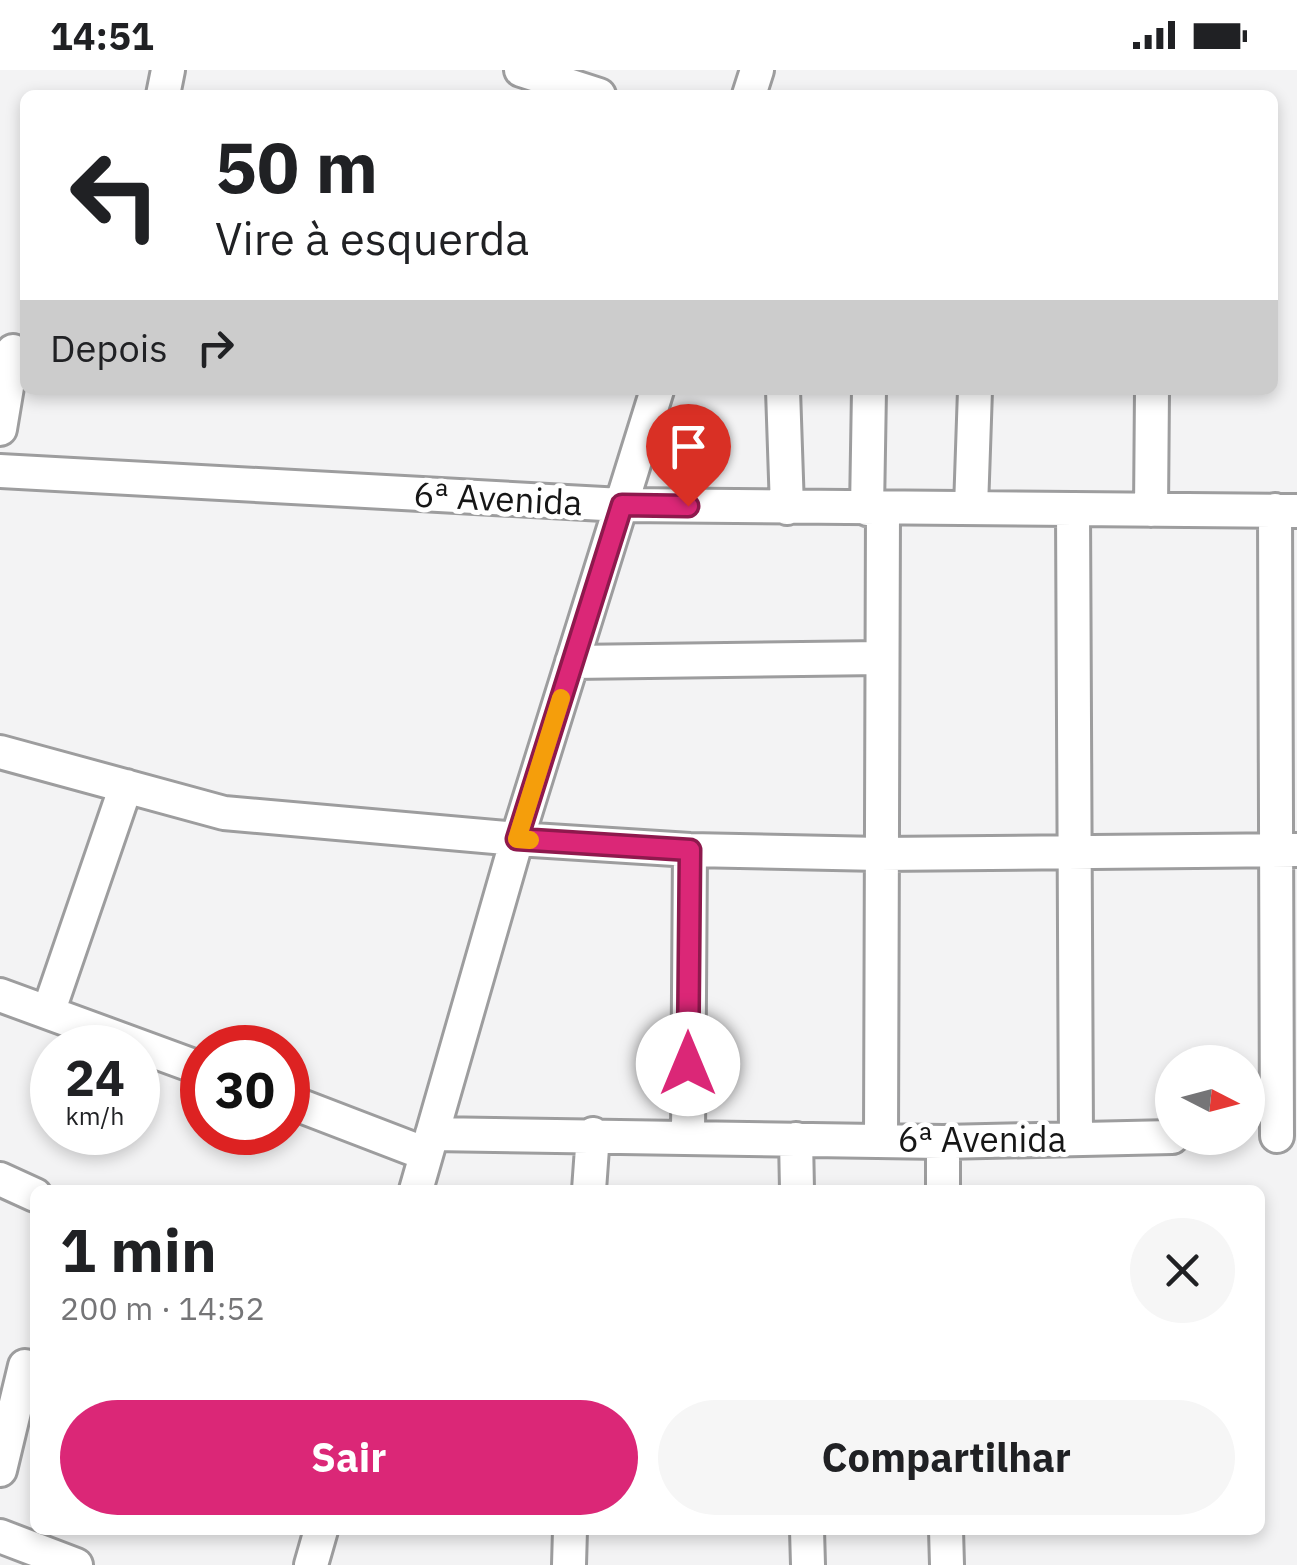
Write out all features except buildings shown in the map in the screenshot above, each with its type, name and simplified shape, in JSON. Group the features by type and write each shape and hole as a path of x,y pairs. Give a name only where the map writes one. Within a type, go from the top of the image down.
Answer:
{"street":[{"path":"522,70 584,90"},
{"path":"0,429 13,352"},
{"path":"417,1185 517,839 656,395"},
{"path":"783,395 787,508"},
{"path":"869,395 881,658 881,1140"},
{"path":"971,508 975,395"},
{"path":"1151,510 1152,395"},
{"name":"6ª Avenida","path":"0,471 622,505 1286,511"},
{"path":"1073,510 1076,1138"},
{"path":"1274,1136 1287,850 1286,511"},
{"path":"572,662 881,658"},
{"path":"0,752 224,813 517,839 690,850 880,854 1287,850"},
{"path":"49,1010 126,786"},
{"path":"688,1136 690,850"},
{"path":"0,995 180,1061"},
{"path":"310,1108 429,1144"},
{"path":"589,1185 592,1134"},
{"name":"6ª Avenida","path":"429,1144 592,1134 943,1142 1155,1137"},
{"path":"796,1138 797,1185"},
{"path":"943,1142 943,1185"},
{"path":"0,1179 30,1193"},
{"path":"0,1470 20,1364"},
{"path":"312,1565 320,1535"},
{"path":"569,1565 570,1535"},
{"path":"807,1535 808,1565"},
{"path":"946,1535 947,1565"},
{"path":"0,1536 76,1565"}],"slow traffic":[{"path":"530,840 517,839 561,698"}],"route":[{"path":"688,506 622,505 517,839 690,850 688,1064"}]}
